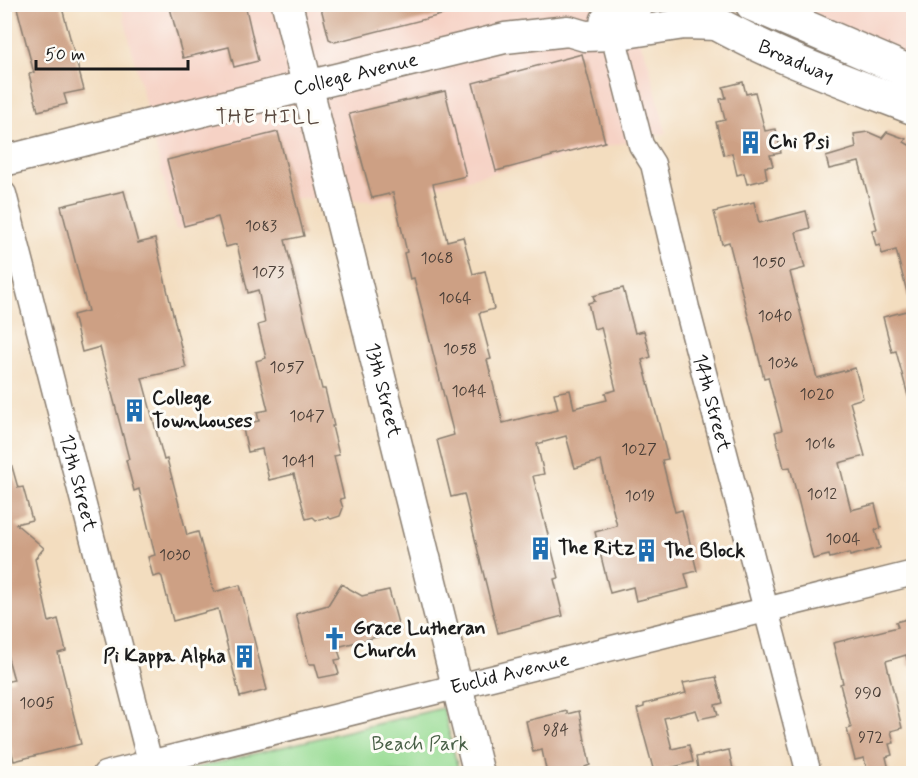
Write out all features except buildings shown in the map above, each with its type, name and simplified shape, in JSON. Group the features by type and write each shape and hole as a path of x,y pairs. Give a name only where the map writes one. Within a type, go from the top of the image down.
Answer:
{"main road":[{"path":"610,28 631,13 637,4"},
{"name":"Broadway","path":"687,6 757,7 914,74"},
{"name":"Broadway","path":"687,6 718,25 828,74 914,108"}],"street":[{"name":"13th Street","path":"287,4 479,774"},
{"name":"College Avenue","path":"610,28 687,6"},
{"name":"College Avenue","path":"4,161 505,38 568,31 584,23 610,28 684,24 718,25"},
{"name":"14th Street","path":"610,28 641,146 653,164 687,308 809,774"},
{"name":"12th Street","path":"4,194 152,767"},
{"name":"Euclid Avenue","path":"105,774 152,767 457,685 914,573"}],"shaded area":[{"path":"121,5 623,5 648,61 666,133 373,201 298,198 176,230"},
{"path":"775,5 913,5 913,62"}],"green space":[{"name":"Beach Park","path":"443,708 459,773 175,773"}],"place":[{"name":"Chi Psi","path":"750,142"},
{"name":"College Townhouses","path":"134,410"},
{"name":"The Ritz","path":"540,548"},
{"name":"The Block","path":"646,551"},
{"name":"Grace Lutheran Church","path":"335,639"},
{"name":"Pi Kappa Alpha","path":"244,656"}],"district":[{"name":"THE HILL","path":"268,117"}]}
